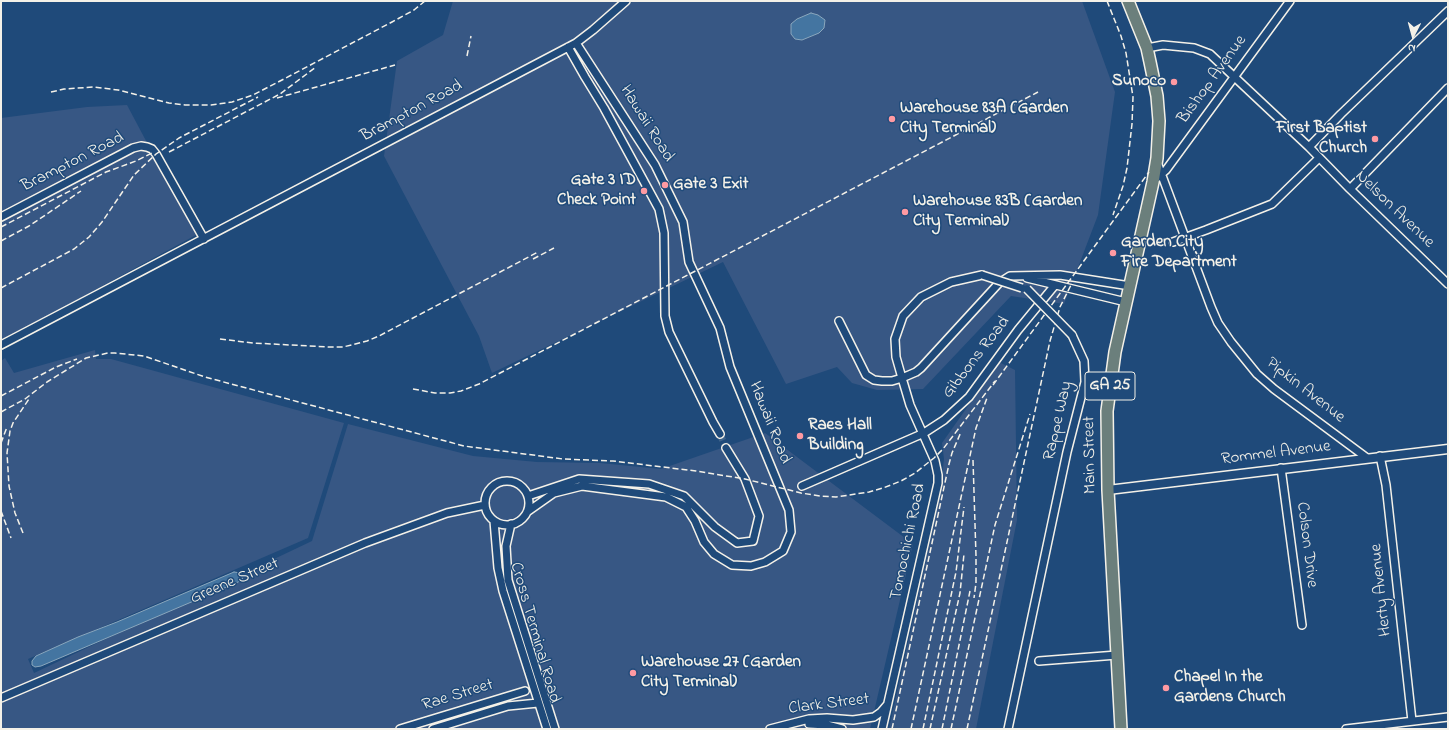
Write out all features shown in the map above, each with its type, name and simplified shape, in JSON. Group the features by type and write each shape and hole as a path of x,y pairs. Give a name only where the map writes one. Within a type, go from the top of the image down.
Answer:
{"main road":[{"name":"Main Street","path":"1121,729 1108,490 1106,430 1108,395 1115,352 1126,302 1156,179 1156,161 1159,139 1159,108 1154,77 1147,48 1128,1"}],"street":[{"name":"Brampton Road","path":"4,343 576,43 626,1"},
{"name":"Bishop Avenue","path":"1156,179 1166,170 1290,1"},
{"path":"1309,147 1341,114 1448,11"},
{"name":"Hawaii Road","path":"527,512 554,493 582,486 666,497 686,507 695,521 704,542 714,554 732,565 750,566 765,562 783,551 791,532 788,510 730,367 720,328 689,262 683,222 655,165 576,43"},
{"name":"Nelson Avenue","path":"1147,48 1163,45 1194,48 1210,54 1309,147 1318,158 1448,284"},
{"name":"Hawaii Road","path":"568,47 584,77 604,108 659,209 664,233 665,316 669,332 720,434"},
{"path":"1350,189 1448,88"},
{"name":"Brampton Road","path":"1,217 132,148 141,146 152,149 156,154 204,239"},
{"path":"1173,242 1185,239 1272,204 1318,158"},
{"name":"Pipkin Avenue","path":"1156,179 1185,239 1218,323 1234,347 1257,374 1274,389 1367,458"},
{"name":"Rappe Way","path":"902,378 896,356 895,339 903,316 921,297 951,282 982,275 1024,288 1072,335 1084,361 1085,382 1067,452 1008,729"},
{"path":"1017,275 1126,302"},
{"path":"839,321 866,375 874,380 892,381 916,372 921,368 999,283 1010,276 1060,275 1130,286"},
{"name":"Gibbons Road","path":"802,486 924,434 944,420 969,397 1018,330 1055,285"},
{"name":"Tomochichi Road","path":"882,729 938,483 935,462 910,405 902,378"},
{"path":"528,496 579,479 649,484 684,496 715,527 736,543 753,541 759,516 745,479 726,448"},
{"name":"Rommel Avenue","path":"1108,490 1448,449"},
{"name":"Herty Avenue","path":"1380,456 1386,485 1412,721"},
{"name":"Colson Drive","path":"1281,468 1302,625"},
{"path":"499,482 513,482 520,485 528,496 529,503 527,512 521,520 511,524 501,524 494,521 486,511 485,498 488,491 499,482"},
{"name":"Greene Street","path":"1,698 377,538 447,512 485,505"},
{"name":"Cross Terminal Road","path":"494,521 498,568 503,591 547,729"},
{"name":"Cross Terminal Road","path":"511,524 506,546 508,580 555,729"},
{"path":"1039,661 1117,655"},
{"name":"Rae Street","path":"400,729 525,691"},
{"name":"Rae Street","path":"433,729 508,706 538,703"},
{"path":"547,703 559,729"},
{"name":"Clark Street","path":"770,729 809,719 827,718 853,720 874,718 888,703"},
{"path":"1346,729 1448,717"},
{"name":"Clark Street","path":"783,729 811,723 842,729"}],"shaded area":[{"path":"453,1 620,1 619,9 634,1 1082,1 1115,92 1098,215 1064,304 1011,296 923,389 877,390 852,383 837,367 786,384 723,262 492,373 479,336 384,156 397,61 443,35"},
{"path":"811,13 818,15 825,20 824,28 819,33 802,40 795,39 791,34 791,24 797,19"},
{"path":"127,105 196,235 1,341 1,118 87,107"},
{"path":"95,350 96,359 111,359 344,423 308,538 28,659 34,673 312,541 348,424 473,456 537,462 600,463 661,469 765,433 913,544 870,729 1,729 1,361 5,358 14,373"},
{"path":"999,362 1015,370 1017,520 976,729 889,729 939,501 944,459 942,443"},
{"path":"234,572 241,573 243,576 242,580 41,666 35,667 32,665 32,661 36,656"}],"tunnel":[{"path":"720,434 726,448"}],"railway":[{"path":"51,92 64,89 94,87 118,90 169,103 185,105 211,105 232,102 253,95 282,80 414,10 425,1"},
{"path":"1107,1 1126,53 1133,97 1132,124 1127,168 1123,186 1113,215"},
{"path":"467,56 471,36"},
{"path":"277,98 395,65"},
{"path":"169,152 280,94 316,67"},
{"path":"413,389 435,393 450,393 461,391 479,384 1038,92"},
{"path":"1,288 74,249 89,237 102,222 134,175 156,154 179,138 258,97"},
{"path":"1,227 106,172 136,161 152,153"},
{"path":"993,385 1149,172"},
{"path":"1,241 29,226 81,191"},
{"path":"533,259 554,248"},
{"path":"220,339 253,343 329,347 343,347 367,341 538,252"},
{"path":"967,729 1050,341 1060,307 1071,285"},
{"path":"1,412 25,399 47,382 86,358 115,353 144,356 205,377 464,446 563,459 613,461 696,471 745,479 801,493 836,497 869,492 883,488 901,481 915,473 943,449 995,381"},
{"path":"1,396 56,367 77,359"},
{"path":"911,729 976,428 987,398"},
{"path":"23,533 15,513 9,486 7,453 10,431 13,423 29,399"},
{"path":"951,729 995,525 1030,414"},
{"path":"1,443 7,427"},
{"path":"892,729 949,464 961,432"},
{"path":"973,460 976,556 976,583 974,598"},
{"path":"923,729 956,572 964,507"},
{"path":"1,511 11,538"},
{"path":"930,729 960,593 964,554"},
{"path":"942,729 970,591"}],"place":[{"name":"Sunoco","path":"1174,82"},
{"name":"Warehouse 83A (Garden City Terminal)","path":"892,119"},
{"name":"First Baptist Church","path":"1375,139"},
{"name":"Gate 3 Exit","path":"665,185"},
{"name":"Gate 3 ID Check Point","path":"644,191"},
{"name":"Warehouse 83B (Garden City Terminal)","path":"905,212"},
{"name":"Garden City Fire Department","path":"1113,253"},
{"name":"Raes Hall Building","path":"800,436"},
{"name":"Warehouse 27 (Garden City Terminal)","path":"633,673"},
{"name":"Chapel In the Gardens Church","path":"1166,688"}]}
